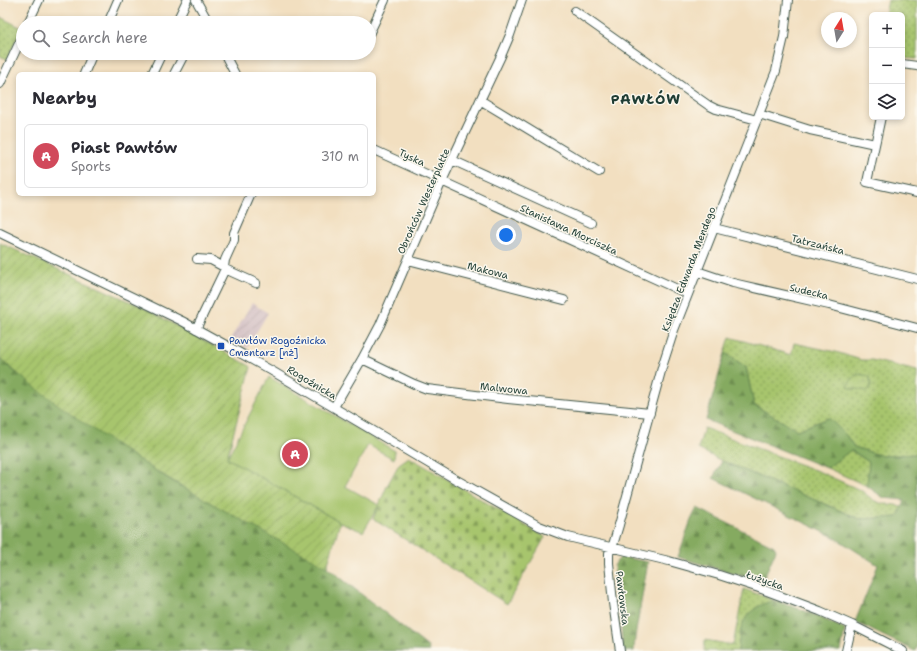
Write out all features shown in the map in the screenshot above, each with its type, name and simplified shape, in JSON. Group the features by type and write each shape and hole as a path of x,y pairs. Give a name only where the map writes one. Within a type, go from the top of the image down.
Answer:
{"street":[{"path":"31,16 39,0"},
{"path":"111,16 118,0"},
{"path":"179,16 187,0"},
{"path":"196,0 203,16"},
{"path":"376,18 384,0"},
{"name":"Obrońców Westerplatte","path":"334,407 380,325 442,181 510,35 522,0"},
{"name":"Księdza Edwarda Mendego","path":"612,548 669,346 774,76 781,52 788,0"},
{"path":"575,11 708,105 716,109 758,117 875,144"},
{"path":"0,84 16,50"},
{"path":"85,72 91,60"},
{"path":"153,72 159,60"},
{"path":"175,72 181,60"},
{"path":"228,60 235,72"},
{"path":"905,64 917,66"},
{"path":"480,100 599,172"},
{"path":"880,120 867,182 917,193"},
{"name":"Tyska","path":"376,151 442,181"},
{"path":"452,160 591,223"},
{"name":"Stanisława Morciszka","path":"442,181 688,294"},
{"path":"196,329 224,268 225,260 234,240 234,233 251,196"},
{"name":"Tatrzańska","path":"714,228 917,279"},
{"name":"Rogoźnicka","path":"0,233 196,329 254,360 455,479 540,526 568,537 612,548"},
{"path":"197,259 212,260 224,268 256,284"},
{"name":"Makowa","path":"408,260 564,300"},
{"name":"Sudecka","path":"697,271 733,283 917,328"},
{"name":"Malwowa","path":"362,359 414,384 428,389 650,413"},
{"name":"Łużycka","path":"612,548 669,561 725,577 790,599 852,625 903,651"},
{"name":"Pawłowska","path":"612,548 610,553 609,570 620,651"},
{"path":"846,651 852,625"}],"shaded area":[{"path":"252,303 268,313 247,348 231,338"}],"green space":[{"path":"888,0 917,0 917,59 905,58 905,12 886,12"},
{"path":"0,17 16,25 16,40 7,59 0,56"},
{"path":"0,243 142,307 250,366 251,367 227,458 340,522 327,567 151,468 53,401 0,358"},
{"path":"730,337 791,355 794,343 836,352 861,360 872,360 917,371 917,454 882,456 854,447 846,435 829,418 797,430 754,405 746,367 725,353"},
{"path":"725,353 746,367 754,405 797,430 829,418 846,435 854,447 882,456 917,454 917,646 915,651 855,622 878,565 834,537 713,478 722,461 860,519 898,517 905,500 884,498 867,486 869,462 851,450 827,468 706,420"},
{"path":"0,358 10,368 128,453 172,481 327,567 428,647 429,651 0,651"},
{"path":"857,374 869,376 871,385 868,391 850,388 848,386"},
{"path":"269,377 395,451 394,459 368,445 345,486 379,505 363,532 340,522 227,458"},
{"path":"704,428 820,472 862,491 873,500 880,503 902,506 898,517 860,519 722,461 698,449"},
{"path":"850,450 869,462 867,486 827,468"},
{"path":"409,457 545,537 507,604 373,519 387,486 399,464"},
{"path":"697,508 774,546 776,550 762,582 678,557 691,520"},
{"path":"621,557 648,562 634,651 623,651 621,625 615,589 614,565"},
{"path":"744,589 781,603 773,601 741,630 738,651 704,651 705,640 733,645"},
{"path":"773,601 801,609 845,629 841,651 738,651 741,629 744,621 754,609"}],"place":[{"name":"Pawłów Rogoźnicka Cmentarz [nż]","path":"221,346"},
{"name":"Piast Pawłów","path":"295,454"}],"district":[{"name":"PAWŁÓW","path":"646,99"}]}
